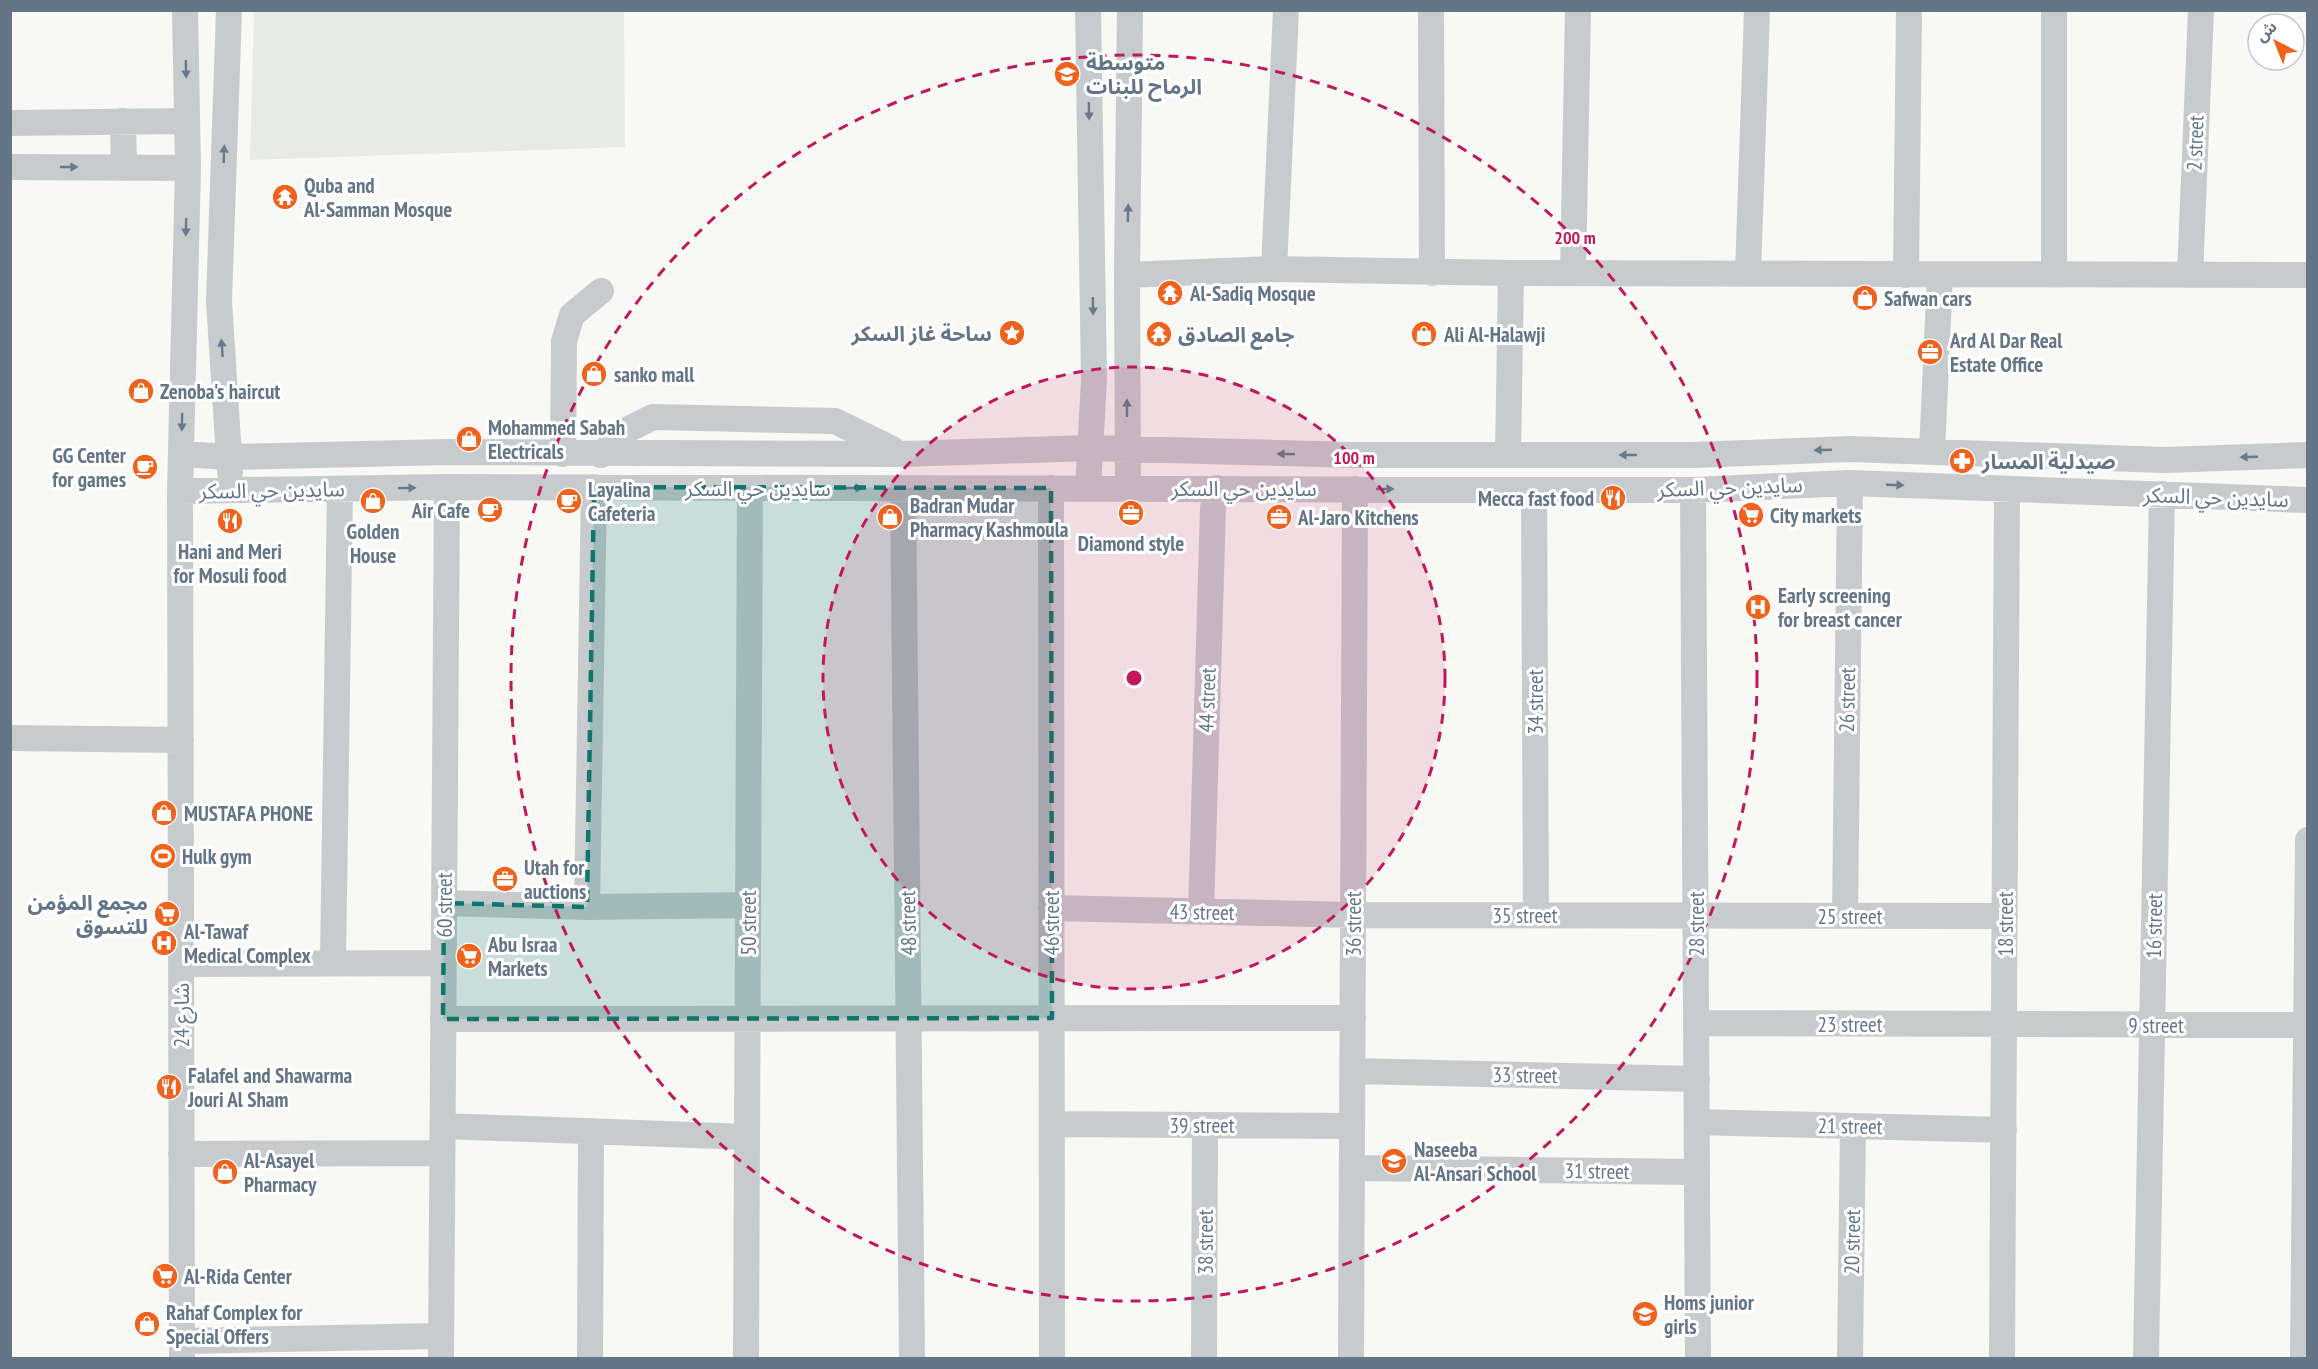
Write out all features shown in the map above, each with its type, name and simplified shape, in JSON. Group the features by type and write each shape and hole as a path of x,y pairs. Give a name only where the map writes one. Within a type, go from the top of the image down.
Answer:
{"street":[{"name":"شارع 24","path":"182,1350 180,491 188,168 185,10"},
{"path":"229,10 219,301 231,491"},
{"path":"1088,10 1094,380 1088,488"},
{"path":"1128,488 1127,275 1130,10"},
{"path":"1274,269 1286,10"},
{"path":"1431,10 1432,273"},
{"path":"1573,273 1578,10"},
{"path":"1748,274 1757,10"},
{"path":"1906,275 1909,10"},
{"path":"2054,10 2054,274"},
{"name":"2 street","path":"2190,275 2201,10"},
{"path":"123,121 124,168"},
{"path":"10,123 186,121"},
{"path":"10,167 188,168"},
{"path":"1127,275 1274,269 1432,273 2307,275"},
{"path":"1508,455 1511,273"},
{"path":"1932,452 1940,275"},
{"path":"563,454 564,341 572,315 601,291"},
{"path":"601,455 623,432 653,417 835,421 862,437 903,454"},
{"name":"سايدين حي السكر","path":"181,454 229,457 447,452 601,455 903,454 1090,448 1217,453 1508,455 1693,455 1850,449 2164,460 2307,455"},
{"name":"سايدين حي السكر","path":"180,491 447,486 1534,490 1693,489 1850,483 2307,500"},
{"name":"26 street","path":"1845,916 1850,483"},
{"name":"60 street","path":"441,1347 447,486"},
{"path":"587,907 594,487"},
{"name":"50 street","path":"746,1359 750,488"},
{"name":"48 street","path":"903,488 912,1359"},
{"name":"46 street","path":"1051,488 1052,1359"},
{"name":"44 street","path":"1201,912 1213,508 1216,488"},
{"path":"333,962 340,489"},
{"name":"36 street","path":"1352,1359 1355,489"},
{"name":"28 street","path":"1693,489 1698,1359"},
{"name":"18 street","path":"2002,1359 2007,489"},
{"name":"34 street","path":"1534,490 1536,914"},
{"name":"16 street","path":"2146,1359 2162,494"},
{"path":"10,738 181,740"},
{"path":"2302,1359 2306,1138 2307,840"},
{"path":"444,903 587,907 748,905"},
{"name":"43 street","path":"1051,908 1353,915"},
{"name":"35 street","path":"1353,915 1696,916"},
{"name":"25 street","path":"1696,916 2005,916"},
{"path":"181,963 444,963"},
{"path":"443,1019 1353,1018"},
{"name":"23 street","path":"1696,1023 2004,1025"},
{"name":"9 street","path":"2004,1025 2307,1025"},
{"name":"33 street","path":"1353,1071 1697,1079"},
{"name":"21 street","path":"1697,1122 2004,1130"},
{"name":"39 street","path":"1052,1124 1353,1126"},
{"name":"38 street","path":"1204,1359 1205,1125"},
{"path":"443,1126 747,1137"},
{"name":"20 street","path":"1850,1359 1853,1126"},
{"path":"590,1359 591,1131"},
{"path":"181,1154 442,1153"},
{"name":"31 street","path":"1352,1168 1697,1172"},
{"path":"182,1350 441,1347"}],"highlighted area":[{"path":"594,487 1051,488 1052,1018 443,1019 444,903 587,907"}],"shaded area":[{"path":"254,11 624,11 625,147 250,160"}],"place":[{"name":"متوسطة الرماح للبنات","path":"1067,74"},
{"name":"Quba and Al-Samman Mosque","path":"285,197"},
{"name":"Al-Sadiq Mosque","path":"1170,293"},
{"name":"Safwan cars","path":"1865,298"},
{"name":"ساحة غاز السكر","path":"1012,333"},
{"name":"جامع الصادق","path":"1159,334"},
{"name":"Ali Al-Halawji","path":"1424,334"},
{"name":"Ard Al Dar Real Estate Office","path":"1930,352"},
{"name":"sanko mall","path":"594,374"},
{"name":"Zenoba's haircut","path":"141,391"},
{"name":"Mohammed Sabah Electricals","path":"469,439"},
{"name":"صيدلية المسار","path":"1962,461"},
{"name":"GG Center for games","path":"145,467"},
{"name":"Mecca fast food","path":"1613,498"},
{"name":"Golden House","path":"373,501"},
{"name":"Layalina Cafeteria","path":"569,501"},
{"name":"Air Cafe","path":"490,510"},
{"name":"Diamond style","path":"1131,513"},
{"name":"City markets","path":"1751,515"},
{"name":"Badran Mudar Pharmacy Kashmoula","path":"890,517"},
{"name":"Al-Jaro Kitchens","path":"1279,517"},
{"name":"Hani and Meri for Mosuli food","path":"230,521"},
{"name":"Early screening for breast cancer","path":"1758,607"},
{"name":"MUSTAFA PHONE","path":"164,813"},
{"name":"Hulk gym","path":"163,856"},
{"name":"Utah for auctions","path":"505,879"},
{"name":"مجمع المؤمن للتسوق","path":"167,914"},
{"name":"Al-Tawaf Medical Complex","path":"164,943"},
{"name":"Abu Israa Markets","path":"469,956"},
{"name":"Falafel and Shawarma Jouri Al Sham","path":"169,1087"},
{"name":"Naseeba Al-Ansari School","path":"1394,1161"},
{"name":"Al-Asayel Pharmacy","path":"225,1172"},
{"name":"Al-Rida Center","path":"165,1276"},
{"name":"Homs junior girls","path":"1645,1314"},
{"name":"Rahaf Complex for Special Offers","path":"147,1324"}]}
